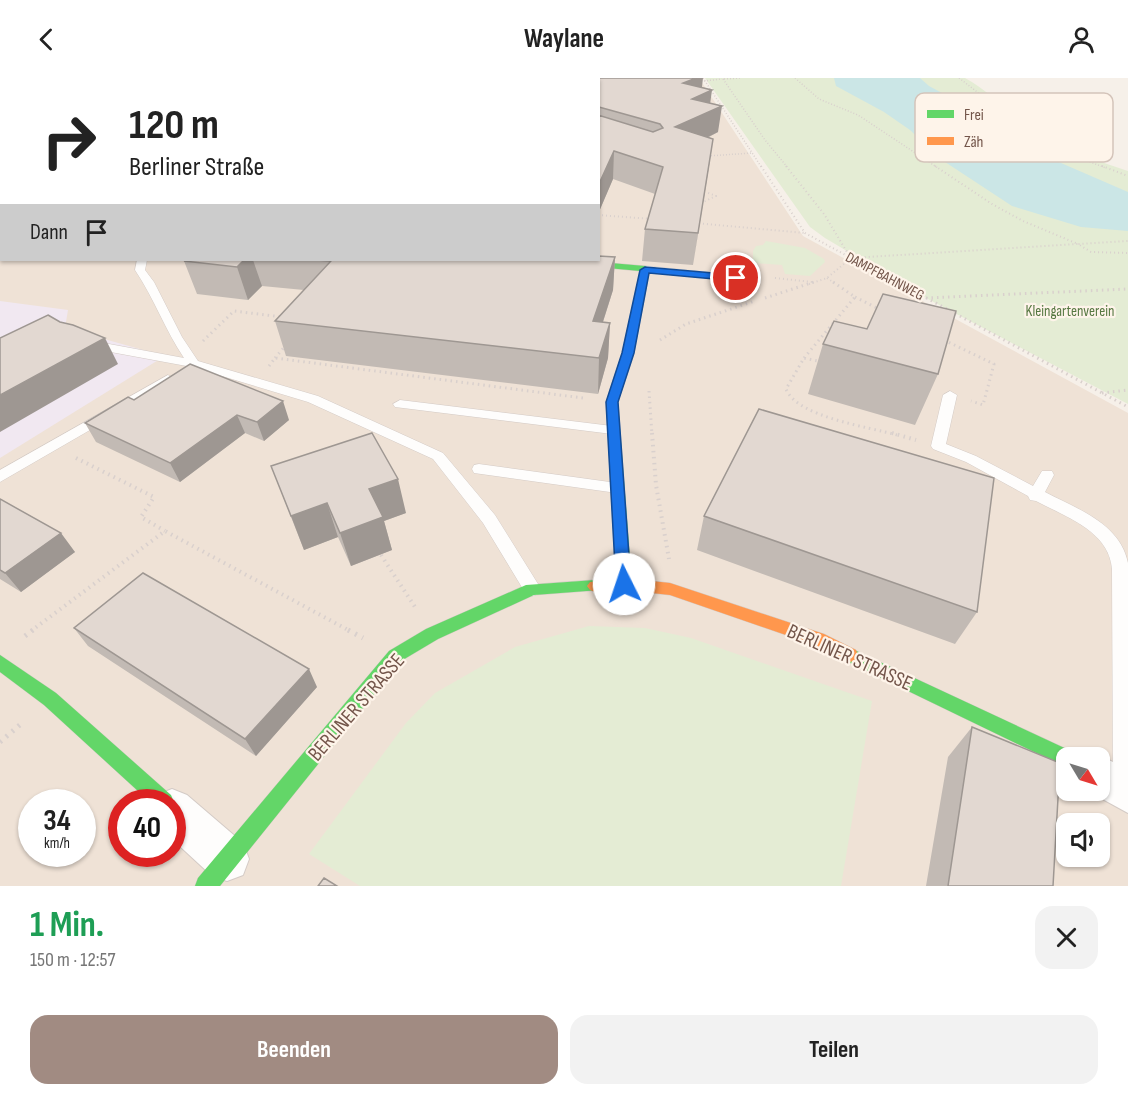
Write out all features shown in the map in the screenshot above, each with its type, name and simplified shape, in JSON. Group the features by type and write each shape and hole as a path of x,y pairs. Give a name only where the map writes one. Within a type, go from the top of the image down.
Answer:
{"street":[{"path":"562,261 645,270 628,353 612,402 612,430 624,584"},
{"name":"BERLINER STRASSE","path":"186,830 216,873 395,656 432,634 532,589 624,584 670,589 818,639 1056,753"},
{"path":"0,662 50,699 150,789"}],"lane":[{"path":"142,261 140,270 176,337 192,359"},
{"path":"645,270 754,280"},
{"path":"75,342 192,359 255,382 313,399 438,456 489,519 532,589"},
{"path":"0,477 192,359"},
{"path":"951,395 938,446 971,459 1035,496 1100,529 1116,546 1120,572 1125,666 1117,786"},
{"path":"400,404 612,430"},
{"path":"479,469 617,488"},
{"path":"1035,496 1047,475"}],"path":[{"path":"696,81 741,78"},
{"path":"795,78 819,99 858,115 915,153"},
{"path":"959,78 982,93"},
{"path":"722,79 737,96 770,148 801,183 843,243 850,258"},
{"name":"DAMPFBAHNWEG","path":"704,80 805,233 1128,407"},
{"path":"702,157 752,153"},
{"path":"929,162 992,204 1091,252 1128,252"},
{"path":"1090,162 1128,176"},
{"path":"698,205 716,196 706,192"},
{"path":"600,215 654,219"},
{"path":"688,222 805,233"},
{"path":"654,345 669,332 686,324 816,283 827,278 850,258 1128,241"},
{"path":"771,278 816,283"},
{"path":"827,278 855,297 887,313"},
{"path":"926,298 1128,289"},
{"path":"855,297 804,358 786,389 788,396 808,410 938,446"},
{"path":"192,359 234,311 286,317"},
{"path":"940,338 994,364 983,405 951,395"},
{"path":"255,382 288,343"},
{"path":"275,358 612,402"},
{"path":"804,358 827,363"},
{"path":"648,383 656,485 670,562 670,589"},
{"path":"1101,393 1128,390"},
{"path":"53,446 154,497 141,517 395,656"},
{"path":"18,640 165,531"},
{"path":"381,555 432,634"}],"shaded area":[{"path":"600,78 699,78 803,236 1128,413 1128,886 0,886 0,261 600,261"},
{"path":"0,301 68,310 65,328 161,355 160,359 0,458"}],"green space":[{"name":"Kleingartenverein","path":"705,78 965,78 987,93 915,93 915,162 1102,162 1128,171 1128,404 926,298 810,227"},
{"path":"766,241 805,248 824,259 825,262 810,276 785,274 782,265 753,263 753,251 756,246 763,245"},
{"path":"589,626 645,628 691,638 872,701 841,886 360,886 309,854 406,723 435,693 515,647"}],"water":[{"path":"834,78 920,78 942,93 915,93 915,135 884,112 836,86"},
{"path":"945,162 1059,162 1128,192 1128,231 1081,227 1012,206"}],"building":[{"path":"600,78 696,78 683,83 712,90 692,99 722,106 675,127 713,139 698,233 645,229 663,167 614,151 600,182 600,116 653,132 663,128 660,124 600,108"},
{"path":"600,256 615,257 593,321 610,323 599,358 275,321 331,261 600,261"},
{"path":"184,261 243,261 237,267"},
{"path":"883,294 956,311 938,374 823,344 834,321 867,329"},
{"path":"48,315 60,322 105,338 0,395 0,338"},
{"path":"190,364 283,401 257,422 237,415 170,463 85,423 128,397 134,400"},
{"path":"759,409 994,478 977,612 704,516"},
{"path":"372,433 398,479 369,489 383,517 340,533 327,503 291,516 271,466"},
{"path":"0,499 61,533 5,573 0,570"},
{"path":"143,573 309,669 245,739 74,628"},
{"path":"972,727 1056,761 1056,801 1058,801 1053,886 948,886"},
{"path":"324,878 337,886 318,886"}],"traffic: fast":[{"path":"563,261 645,269 628,353 612,402 624,584"},
{"path":"206,886 395,656 432,634 532,589 595,586"},
{"path":"850,655 1056,753"},
{"path":"0,662 50,699 150,789"}],"traffic: slow":[{"path":"595,586 624,584 670,589 818,639 850,655"}],"route":[{"path":"624,584 612,430 612,402 628,353 645,270 736,278"}]}
